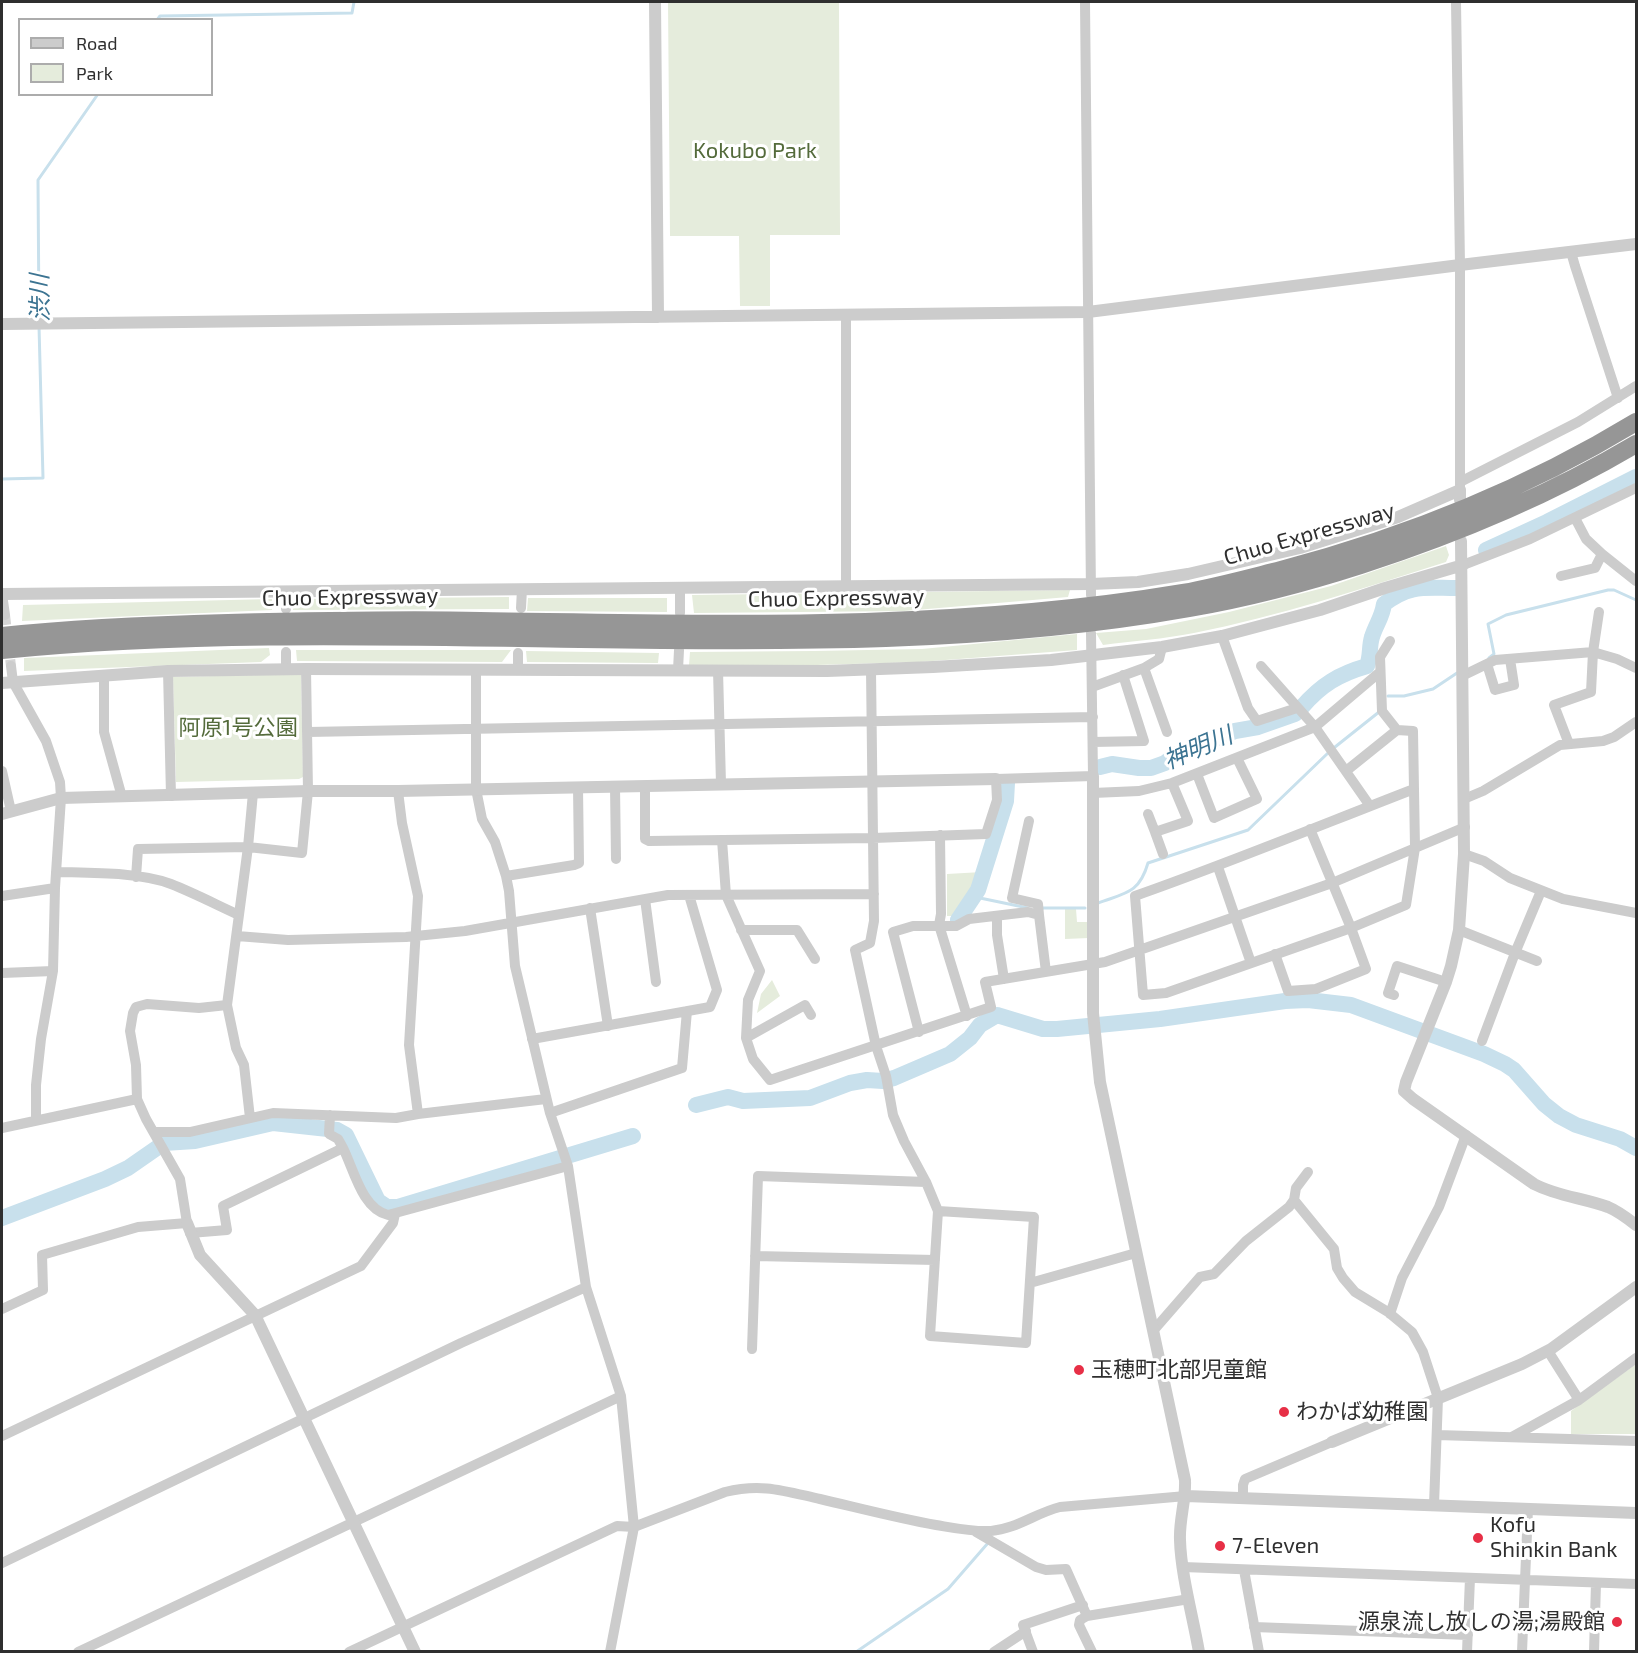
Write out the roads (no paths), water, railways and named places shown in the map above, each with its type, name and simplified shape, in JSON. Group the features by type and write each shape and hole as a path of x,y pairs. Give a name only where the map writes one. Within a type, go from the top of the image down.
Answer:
{"highway":[{"name":"Chuo Expressway","path":"2,636 145,626 352,620 695,624 846,623 977,617 1123,602 1187,592 1257,576 1388,538 1508,490 1565,462 1636,422"},
{"name":"Chuo Expressway","path":"6,658 148,640 363,636 836,641 935,637 1050,628 1191,608 1333,574 1455,532 1504,512 1636,444"}],"street":[{"path":"655,2 658,317"},
{"path":"1085,2 1091,589"},
{"path":"1456,2 1460,265 1460,490"},
{"path":"2,324 1088,312 1636,244"},
{"path":"1571,252 1617,398"},
{"path":"846,315 846,586"},
{"path":"5,615 2,594 846,586 1091,589 1188,574 1300,548 1398,516 1460,490 1636,386"},
{"path":"7,682 168,671 286,669 871,670 1051,660 1222,636 1320,609 1463,566 1530,539 1636,488"},
{"path":"1575,518 1586,539 1636,581"},
{"path":"1461,541 1465,827 1459,930 1446,982 1404,1091 1534,1184 1556,1194 1576,1197 1608,1207 1636,1225"},
{"path":"1561,576 1594,568 1602,554"},
{"path":"680,588 680,613"},
{"path":"521,608 522,589"},
{"path":"286,609 287,592"},
{"path":"1569,744 1554,705 1591,692 1593,652 1599,612"},
{"path":"1091,633 1093,1013 1100,1082 1185,1480 1186,1497 1180,1541 1199,1652"},
{"path":"1222,636 1248,708 1257,721 1297,708"},
{"path":"1390,641 1380,657 1382,711 1397,730"},
{"path":"1092,687 1144,668 1159,659 1162,646"},
{"path":"678,670 679,650"},
{"path":"286,652 286,669"},
{"path":"518,669 519,652"},
{"path":"1462,676 1495,660 1593,652 1617,659 1636,668"},
{"path":"6,658 7,682 46,741 60,782 53,971 41,1039 36,1085 36,1120"},
{"path":"1487,664 1495,690 1514,685 1510,659"},
{"path":"1261,666 1315,727 1370,806"},
{"path":"1144,668 1167,732"},
{"path":"136,877 138,849 248,847 302,853 308,791 306,669"},
{"path":"476,669 476,789 482,819 495,842 506,876 515,966 546,1099 566,1161 586,1287 621,1396 634,1527 610,1652"},
{"path":"718,670 721,784"},
{"path":"871,670 874,921 870,943 855,950 876,1046 887,1080 893,1115 938,1211 930,1336 1026,1342 1034,1217 938,1211"},
{"path":"168,671 171,796"},
{"path":"1093,793 1139,791 1172,783 1315,727 1380,672"},
{"path":"1093,742 1144,741 1123,675"},
{"path":"104,676 104,732 122,797"},
{"path":"308,732 1093,717"},
{"path":"1464,799 1483,791 1560,745 1603,741 1614,737 1636,722"},
{"path":"1346,771 1397,730 1413,730 1414,789 1415,848 1406,905 1351,928 1166,993 1143,995 1135,896 1218,867 1414,789"},
{"path":"1197,774 1214,818 1257,799 1237,758"},
{"path":"2,771 6,813 61,798 1093,776"},
{"path":"645,786 645,839 649,841 873,838 986,834 997,800 996,779"},
{"path":"1155,832 1188,821 1172,783"},
{"path":"615,786 616,860"},
{"path":"506,876 579,863 578,787"},
{"path":"398,791 402,823 418,896 409,1046 418,1114"},
{"path":"250,1118 244,1065 236,1048 227,1005 253,793"},
{"path":"1148,814 1163,854"},
{"path":"1029,821 1012,898 1038,904 1046,972"},
{"path":"722,840 726,896 760,971 748,1000 746,1038 753,1059 770,1080 991,1007 985,982 1105,962 1332,883 1465,827"},
{"path":"1275,954 1288,991 1316,989 1366,969 1310,829"},
{"path":"940,836 941,914 939,925 968,1016"},
{"path":"1464,854 1484,861 1510,878 1563,899 1636,913"},
{"path":"1218,867 1251,963"},
{"path":"56,872 136,877 170,884 239,915"},
{"path":"2,896 55,888"},
{"path":"1482,1041 1541,891"},
{"path":"237,936 288,940 406,937 465,931 668,895 874,894"},
{"path":"532,1040 711,1007 717,990 689,895"},
{"path":"645,899 656,982"},
{"path":"590,908 608,1026"},
{"path":"918,1032 893,932 913,926 956,926 969,919 1028,912 1039,915"},
{"path":"997,916 997,935 1004,979"},
{"path":"741,930 797,930 815,959"},
{"path":"1459,930 1537,961"},
{"path":"1394,995 1389,993 1397,966 1446,982"},
{"path":"2,973 53,971"},
{"path":"227,1005 199,1008 147,1004 136,1007 132,1013 130,1031 136,1065 137,1099 180,1179 188,1228 200,1255 255,1316 415,1652"},
{"path":"746,1038 805,1005 812,1015"},
{"path":"550,1113 682,1068 687,1011"},
{"path":"2,1128 137,1099"},
{"path":"154,1132 190,1132 273,1113 396,1118 546,1099"},
{"path":"330,1116 329,1134 338,1139 370,1205 382,1214 395,1214 566,1161"},
{"path":"1390,1314 1402,1278 1439,1207 1466,1135"},
{"path":"2,1309 43,1290 42,1255 138,1227 227,1230 222,1206 343,1148"},
{"path":"1153,1331 1200,1277 1214,1274 1246,1241 1289,1208 1294,1200 1296,1188 1308,1172"},
{"path":"752,1349 758,1176 926,1182"},
{"path":"1294,1200 1334,1249 1337,1268 1343,1278 1355,1292 1390,1314 1412,1332 1423,1352 1438,1398 1434,1505"},
{"path":"2,1436 361,1266 393,1223 395,1214"},
{"path":"1030,1282 1136,1253"},
{"path":"755,1256 935,1260"},
{"path":"2,1563 462,1343 586,1287"},
{"path":"1243,1499 1245,1479 1522,1364 1548,1351 1636,1287"},
{"path":"1548,1351 1579,1400"},
{"path":"1512,1438 1579,1400 1636,1358"},
{"path":"78,1652 621,1396"},
{"path":"1437,1435 1636,1442"},
{"path":"349,1652 617,1526 634,1527 725,1492 753,1487 915,1521 991,1531 1008,1528 1047,1510 1060,1507 1186,1497 1636,1513"},
{"path":"1522,1652 1528,1509"},
{"path":"974,1530 1036,1567 1046,1570 1066,1569 1088,1616"},
{"path":"1183,1568 1636,1584"},
{"path":"1244,1570 1259,1652"},
{"path":"1467,1652 1470,1578"},
{"path":"1594,1652 1596,1583"},
{"path":"1092,1652 1079,1625 1080,1620 1088,1616 1189,1599"},
{"path":"1033,1652 1023,1625 1083,1605"},
{"path":"1254,1627 1468,1635"},
{"path":"994,1652 1026,1631"}],"waterway":[{"name":"渋川","path":"158,18 160,16 352,13 354,2"},
{"name":"渋川","path":"39,320 38,180 97,96"},
{"name":"渋川","path":"2,479 43,478 39,326"},
{"name":"神明川","path":"1486,550 1636,477"},
{"name":"神明川","path":"1302,707 1316,692 1331,681 1367,666 1372,637 1384,604 1402,593 1418,588 1456,588"},
{"path":"1489,658 1494,654 1488,624 1506,615 1608,590 1614,590 1636,600"},
{"path":"1388,696 1404,696 1433,689 1457,673"},
{"path":"1335,747 1379,710"},
{"name":"神明川","path":"1100,767 1112,764 1151,768 1165,763 1175,755 1235,731 1258,727 1295,714"},
{"path":"1098,903 1130,891 1140,881 1148,863 1248,830 1328,753"},
{"name":"神明川","path":"958,920 978,890 1006,801 1007,783"},
{"path":"974,895 1028,908"},
{"path":"1042,908 1085,908"},
{"path":"696,1105 728,1097 743,1101 810,1098 850,1083 894,1078 950,1054 970,1038 980,1025 997,1015 1043,1029 1057,1029 1160,1019 1285,1001 1308,1000 1351,1005 1484,1054 1514,1070 1544,1104 1559,1116 1576,1125 1620,1139 1636,1148"},
{"path":"2,1218 105,1179 128,1168 164,1143 195,1141 273,1123 337,1130 346,1135 378,1201 387,1207 398,1207 633,1136"},
{"path":"856,1652 948,1589 988,1543"}],"tunnel":[{"path":"5,615 11,666"}],"place":[{"name":"玉穂町北部児童館","path":"1079,1370"},
{"name":"わかば幼稚園","path":"1284,1412"},
{"name":"Kofu Shinkin Bank","path":"1478,1538"},
{"name":"7-Eleven","path":"1220,1546"},
{"name":"源泉流し放しの湯;湯殿館","path":"1617,1622"}],"park label":[{"name":"Kokubo Park","path":"755,151"},
{"name":"阿原1号公園","path":"238,728"}]}
